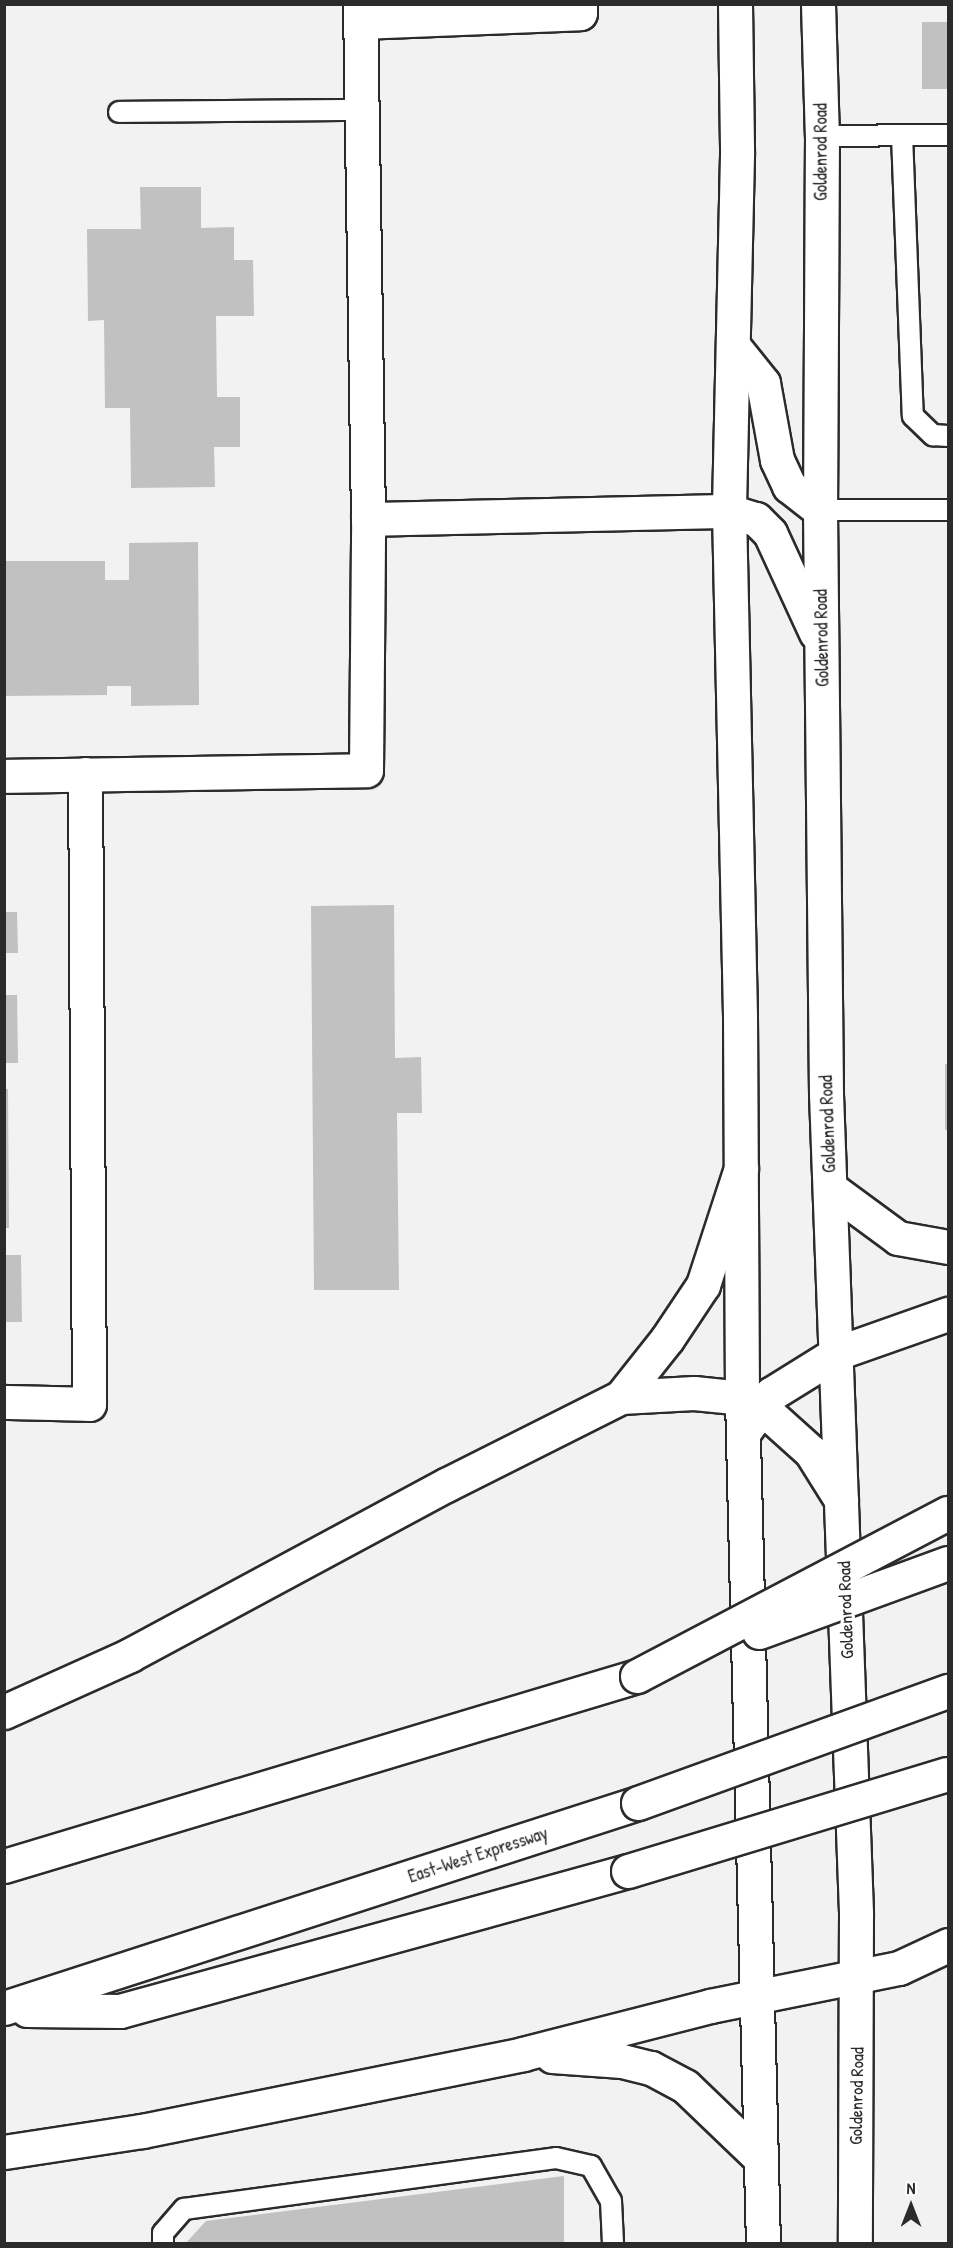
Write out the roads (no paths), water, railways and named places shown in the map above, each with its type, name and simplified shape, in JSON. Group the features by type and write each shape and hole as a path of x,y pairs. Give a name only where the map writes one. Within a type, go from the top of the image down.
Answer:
{"main road":[{"path":"4,776 366,770 368,519 360,13 580,13 580,4"},
{"path":"735,4 735,348 729,511 741,1168 749,1412 756,1996 763,2244"},
{"name":"Goldenrod Road","path":"818,4 822,136 820,510 826,1094 837,1353 857,1979 855,2244"},
{"path":"735,348 763,383 777,460 789,486 820,510"},
{"path":"368,519 729,511 756,519 778,545 823,648"},
{"path":"4,1402 89,1404 85,774"},
{"path":"621,1397 668,1339 703,1285 741,1168"},
{"path":"830,1188 898,1238 948,1247"},
{"path":"749,1412 771,1394 837,1353 948,1314"},
{"path":"4,1712 130,1655 455,1480 621,1397 694,1393 749,1412 811,1452 841,1500"},
{"path":"637,1676 948,1513"},
{"path":"4,1866 637,1676 948,1563"},
{"name":"East-West Expressway","path":"4,2009 638,1803 948,1691"},
{"path":"4,2009 120,2011 628,1871 948,1774"},
{"path":"4,2152 142,2131 523,2054 756,1996 857,1979 899,1968 948,1945"},
{"path":"523,2054 622,2061 651,2068 685,2086 759,2157"}],"lane":[{"path":"119,112 362,110"},
{"path":"902,135 913,416 933,435 948,436"},
{"path":"822,136 948,135"},
{"path":"820,510 948,510"},
{"path":"163,2244 163,2233 184,2209 556,2158 591,2166 612,2201 613,2242"}]}
